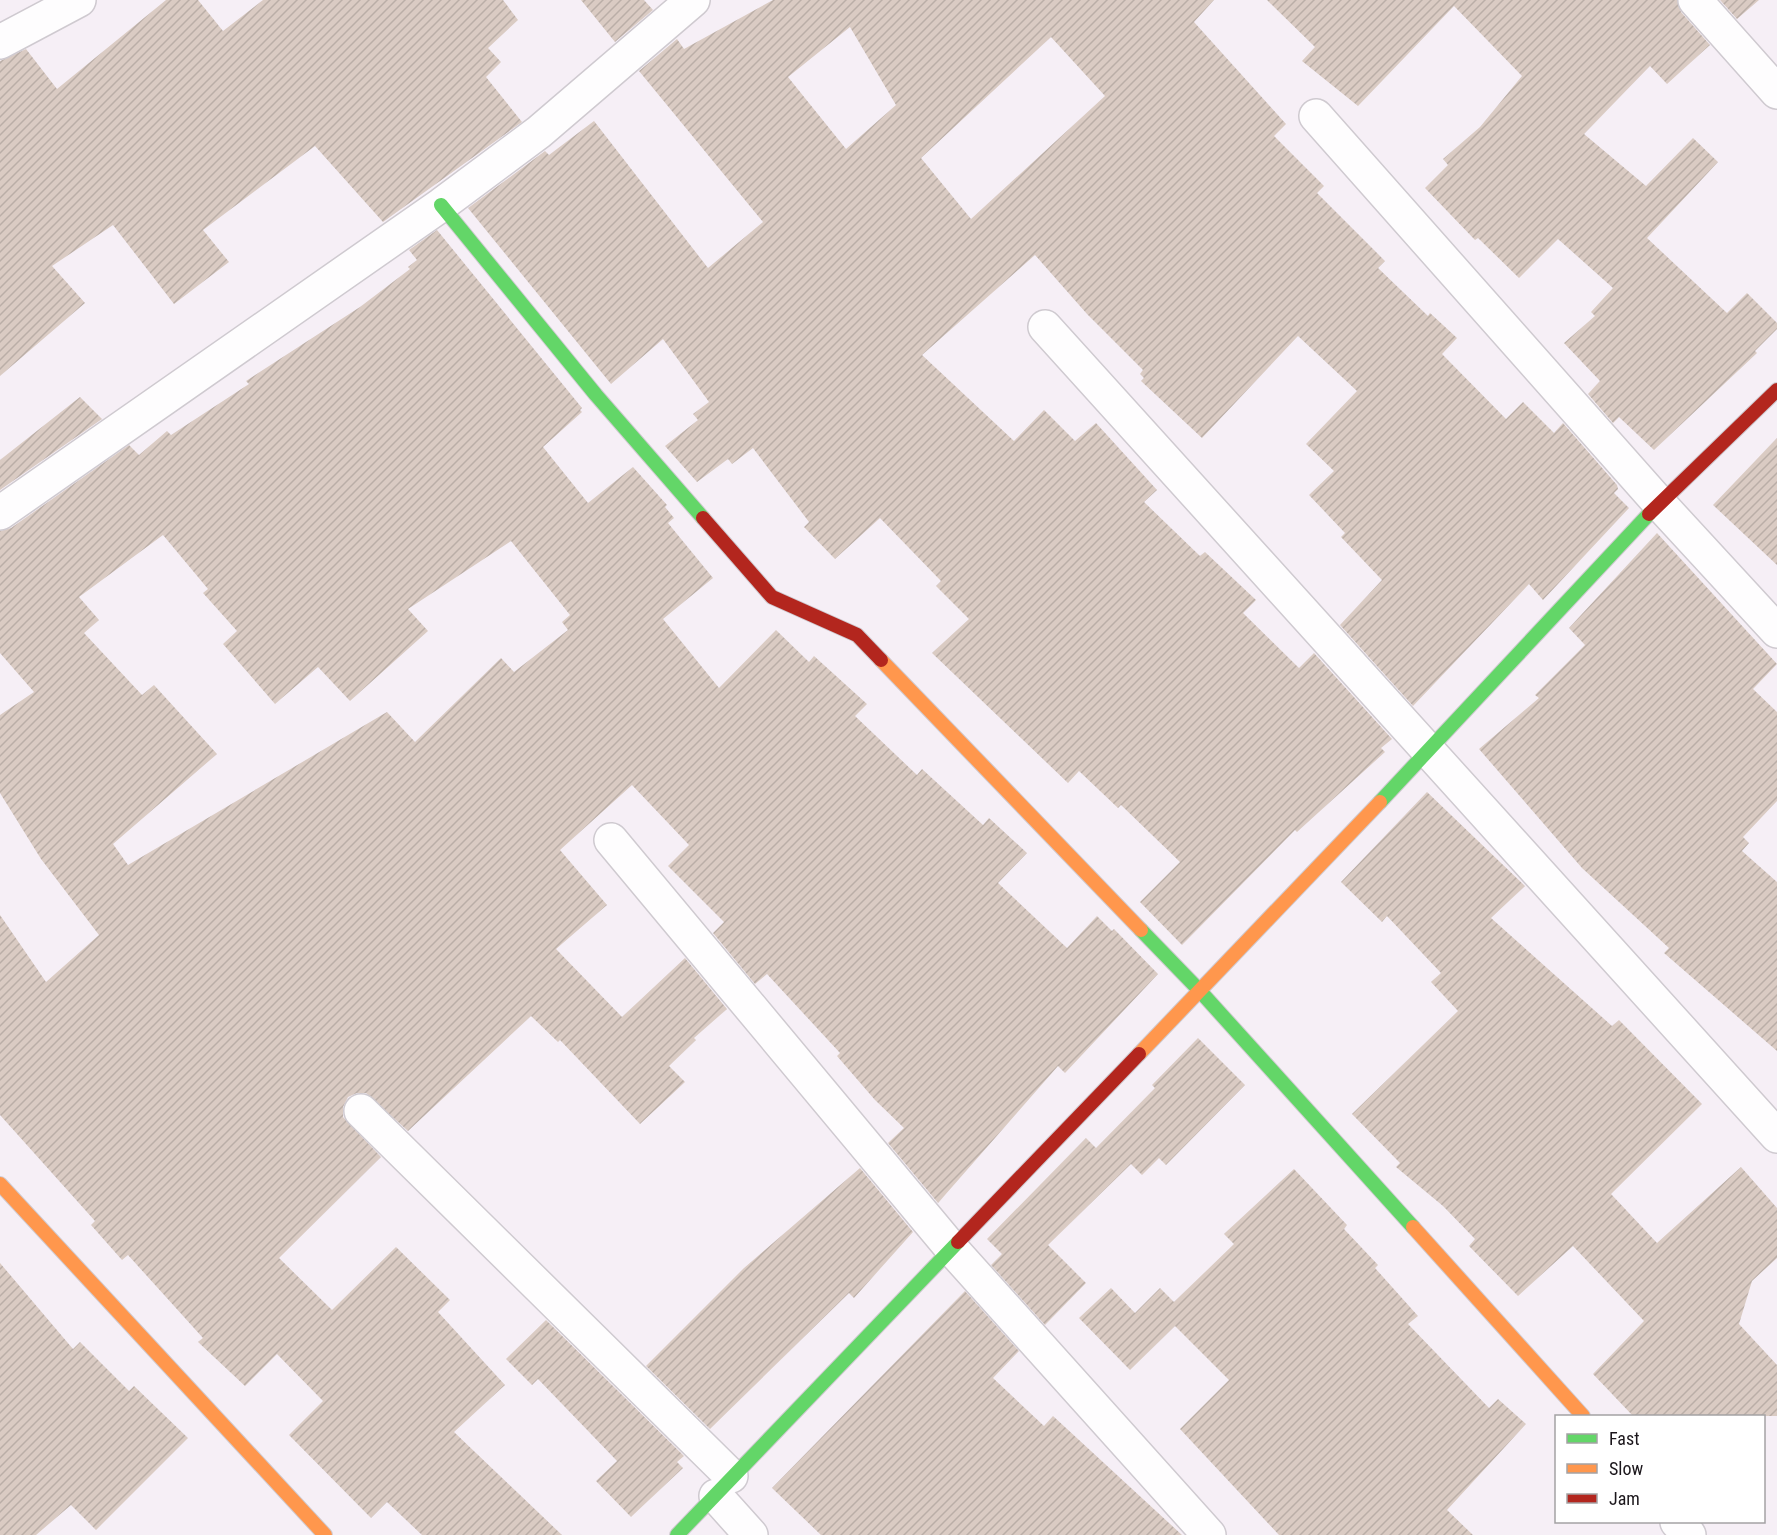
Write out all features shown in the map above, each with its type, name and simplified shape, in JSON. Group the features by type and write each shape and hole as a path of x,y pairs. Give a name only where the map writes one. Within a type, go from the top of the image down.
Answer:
{"street":[{"path":"0,42 79,0"},
{"path":"0,513 441,205 538,132 693,0"},
{"path":"1695,0 1777,92"},
{"path":"1316,116 1659,503 1777,631"},
{"path":"441,205 596,395 772,597 857,635 1200,991 1582,1415"},
{"path":"1045,327 1777,1136"},
{"path":"677,1535 1429,751 1659,503 1777,390"},
{"path":"611,840 952,1249 1209,1535"},
{"path":"361,1112 723,1486 751,1535"},
{"path":"0,1184 325,1535"},
{"path":"1679,1523 1689,1535"}],"building":[{"path":"166,0 198,0 223,31 263,0 503,0 518,20 488,48 501,62 486,77 522,122 383,222 315,146 203,230 229,262 174,304 113,225 52,266 85,303 0,376 0,61 26,49 57,89"},
{"path":"581,0 644,0 653,10 615,42"},
{"path":"773,0 1214,0 1194,22 1286,124 1274,136 1324,186 1317,193 1385,261 1378,268 1428,316 1430,313 1457,338 1442,354 1506,419 1523,402 1554,433 1563,423 1617,485 1618,489 1614,493 1629,508 1543,600 1529,584 1413,706 1340,625 1382,580 1341,537 1345,533 1309,495 1334,471 1306,444 1357,391 1298,336 1202,438 1141,381 1144,378 1140,374 1143,370 1087,314 1035,255 922,355 1014,441 1044,410 1075,441 1096,423 1157,490 1144,502 1200,556 1205,552 1256,600 1243,613 1299,668 1314,653 1392,739 1381,748 1385,752 1297,832 1295,830 1182,945 1140,902 1180,862 1121,805 1118,808 1079,771 1068,783 932,653 969,619 936,586 941,581 880,518 835,559 804,527 809,522 753,448 732,464 728,459 697,482 665,446 698,420 693,414 709,402 663,339 611,384 468,208 545,151 549,155 594,121 708,268 763,222 639,71 677,39 684,49","holes":["850,27 896,105 846,149 788,77","1051,37 1105,96 971,219 921,158"]},
{"path":"1267,0 1677,0 1681,12 1710,45 1667,84 1650,66 1584,134 1646,186 1693,138 1718,162 1647,238 1727,313 1747,293 1777,323 1777,329 1755,351 1757,353 1654,450 1619,417 1613,423 1588,394 1600,381 1564,343 1595,316 1591,312 1613,288 1558,239 1519,278 1478,238 1475,240 1425,188 1448,165 1443,159 1480,127 1522,76 1454,6 1358,106 1302,61 1315,47"},
{"path":"1720,0 1759,0 1737,19"},
{"path":"437,230 582,408 580,410 582,412 543,447 588,503 633,467 667,505 665,507 674,518 668,523 713,578 663,619 719,688 776,630 809,662 814,656 867,704 855,716 917,775 922,769 983,825 989,818 1027,853 998,883 1067,948 1097,916 1112,931 1114,929 1158,974 1065,1073 1058,1066 938,1203 888,1143 904,1128 875,1100 837,1056 840,1053 767,974 755,984 713,933 724,922 668,866 689,845 632,785 560,850 607,905 556,949 622,1017 685,958 727,1009 694,1038 696,1040 669,1066 685,1082 640,1124 560,1040 558,1042 531,1016 408,1131 366,1093 357,1093 348,1097 343,1107 343,1117 381,1157 279,1258 332,1310 396,1247 450,1300 438,1312 505,1385 454,1432 562,1535 422,1535 387,1502 371,1518 289,1435 323,1401 277,1354 245,1386 198,1342 203,1338 128,1255 122,1260 91,1225 95,1221 0,1115 0,915 46,982 99,935 41,859 0,793 0,715 34,692 0,653 0,531 11,528 129,445 139,455 167,431 171,435 249,384 246,381 360,307 410,269 408,267 417,260 409,250","holes":["163,535 208,589 203,593 237,631 223,644 275,704 318,667 350,701 428,631 408,609 511,541 570,615 562,622 568,630 514,672 501,658 415,742 387,712 128,865 113,844 217,754 154,685 142,695 84,633 99,620 79,597"]},
{"path":"80,397 102,419 0,490 0,460"},
{"path":"1777,438 1777,565 1713,505"},
{"path":"1657,533 1777,664 1753,689 1777,712 1777,801 1743,837 1749,843 1742,851 1777,882 1777,1051 1664,953 1669,948 1582,868 1479,749 1539,698 1535,695 1585,645 1569,628"},
{"path":"1427,792 1525,886 1491,918 1612,1026 1619,1020 1702,1104 1611,1194 1657,1243 1741,1167 1777,1208 1777,1258 1752,1281 1739,1324 1777,1365 1777,1416 1632,1415 1593,1374 1644,1321 1573,1246 1518,1296 1469,1246 1475,1239 1443,1206 1396,1167 1400,1163 1352,1114 1458,1011 1431,982 1441,973 1387,916 1382,922 1341,882"},
{"path":"1198,1038 1245,1085 1166,1165 1159,1158 1142,1175 1131,1164 1048,1245 1086,1283 1045,1325 991,1265 1002,1254 987,1239 1086,1138 1096,1148 1155,1088 1152,1085"},
{"path":"860,1168 913,1232 854,1298 849,1293 710,1429 646,1366 744,1268"},
{"path":"1294,1169 1347,1225 1344,1229 1378,1265 1375,1268 1418,1316 1408,1324 1489,1408 1498,1399 1526,1424 1447,1510 1473,1535 1279,1535 1180,1429 1229,1380 1175,1326 1130,1370 1079,1318 1111,1288 1135,1313 1160,1288 1174,1302 1234,1244 1224,1234"},
{"path":"0,1263 73,1349 80,1342 129,1391 134,1386 188,1438 96,1530 71,1505 36,1535 0,1535"},
{"path":"965,1291 1019,1351 993,1378 1044,1426 1053,1416 1182,1535 821,1535 772,1488"},
{"path":"546,1320 684,1456 677,1462 683,1468 631,1517 596,1481 617,1461 538,1379 532,1385 506,1359"}],"traffic: fast":[{"path":"441,205 596,395 703,518"},
{"path":"1380,802 1649,514"},
{"path":"1141,930 1200,991 1413,1227"},
{"path":"677,1535 958,1242"}],"traffic: slow":[{"path":"881,660 1141,930"},
{"path":"1139,1054 1380,802"},
{"path":"0,1184 325,1535"},
{"path":"1413,1227 1582,1415"}],"traffic: jam":[{"path":"1649,514 1777,390"},
{"path":"703,518 772,597 857,635 881,660"},
{"path":"958,1242 1139,1054"}]}
